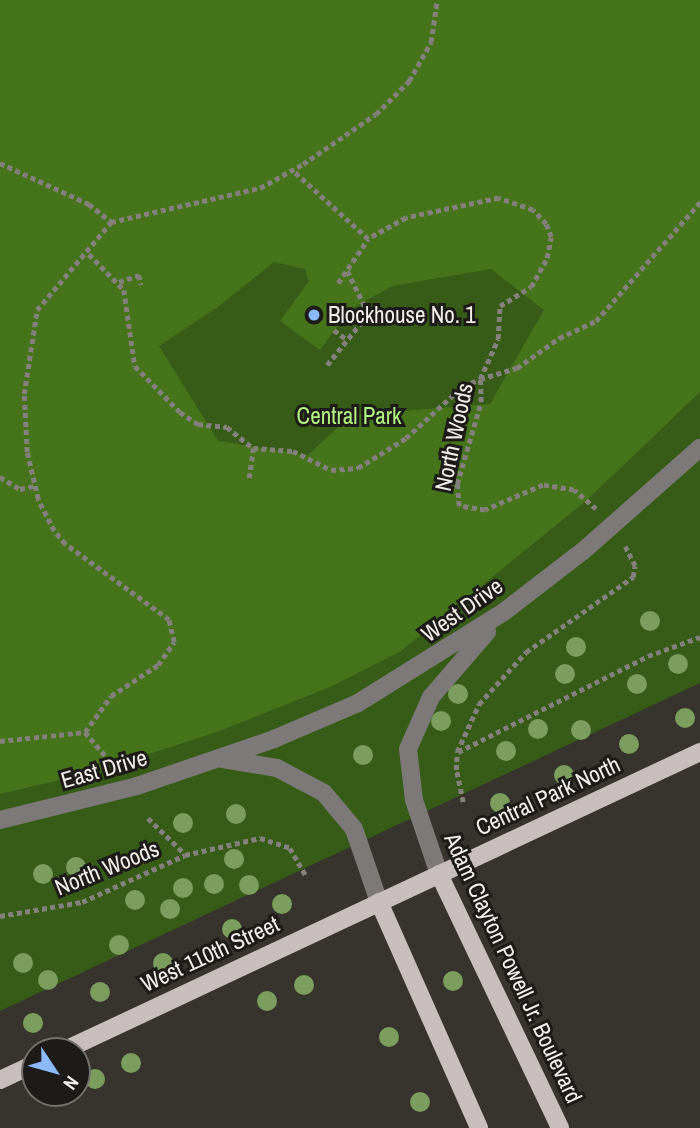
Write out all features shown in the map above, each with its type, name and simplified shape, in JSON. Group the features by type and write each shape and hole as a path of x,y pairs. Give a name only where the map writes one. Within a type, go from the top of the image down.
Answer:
{"main road":[{"name":"Central Park North","path":"379,902 700,752"},
{"name":"Adam Clayton Powell Jr. Boulevard","path":"439,874 560,1128"},
{"name":"West 110th Street","path":"91,1038 379,902"},
{"path":"379,902 479,1128"},
{"path":"0,1080 21,1070"}],"street":[{"name":"West Drive","path":"220,758 358,703 505,611 583,551 700,448"},
{"name":"Adam Clayton Powell Jr. Boulevard","path":"439,874 414,800 408,749 431,697 505,611"},
{"name":"East Drive","path":"0,820 106,795 220,758"},
{"path":"220,758 276,768 324,793 354,829 379,902"}],"path":[{"path":"0,741 85,732 111,696 167,655 174,642 172,630 157,610 65,544 44,515 34,486 24,408 33,324 50,289 89,254 111,222 226,198 260,188 376,114 409,81 431,42 437,0"},
{"path":"0,163 89,204 111,222"},
{"path":"292,170 368,239"},
{"path":"89,254 119,282 127,298 134,359 143,376 189,419 223,426 253,448 293,452 331,470 358,468 406,438 463,386 480,379 498,339 500,306 531,287 547,258 551,242 546,223 520,202 485,199 394,222 368,239 338,283"},
{"name":"North Woods","path":"599,512 582,495 554,485 535,486 485,510 459,506 457,484 481,402 480,379 517,368 559,338 596,320 700,202"},
{"path":"327,365 345,338 368,314 347,271"},
{"path":"119,282 138,275 141,285"},
{"path":"334,330 345,338"},
{"path":"249,478 253,448"},
{"path":"0,477 20,489 34,486"},
{"path":"463,802 457,782 457,752 479,704 501,677 557,628 633,577 635,566 621,541"},
{"path":"457,752 648,656 700,636"},
{"path":"85,732 112,765 128,768"},
{"name":"North Woods","path":"148,818 185,855"},
{"name":"North Woods","path":"0,916 82,901 185,855 243,840 269,839 290,848 307,877"}],"green space":[{"name":"Central Park","path":"0,0 700,0 700,683 0,1011"},
{"name":"Central Park","path":"0,0 700,0 700,392 587,500 401,651 330,687 217,732 90,773 0,794","holes":["274,262 305,269 309,281 280,321 320,350 349,310 392,286 491,269 544,310 490,404 351,415 308,455 218,441 159,346 219,306"]}],"place":[{"name":"Blockhouse No. 1","path":"314,315"}]}
